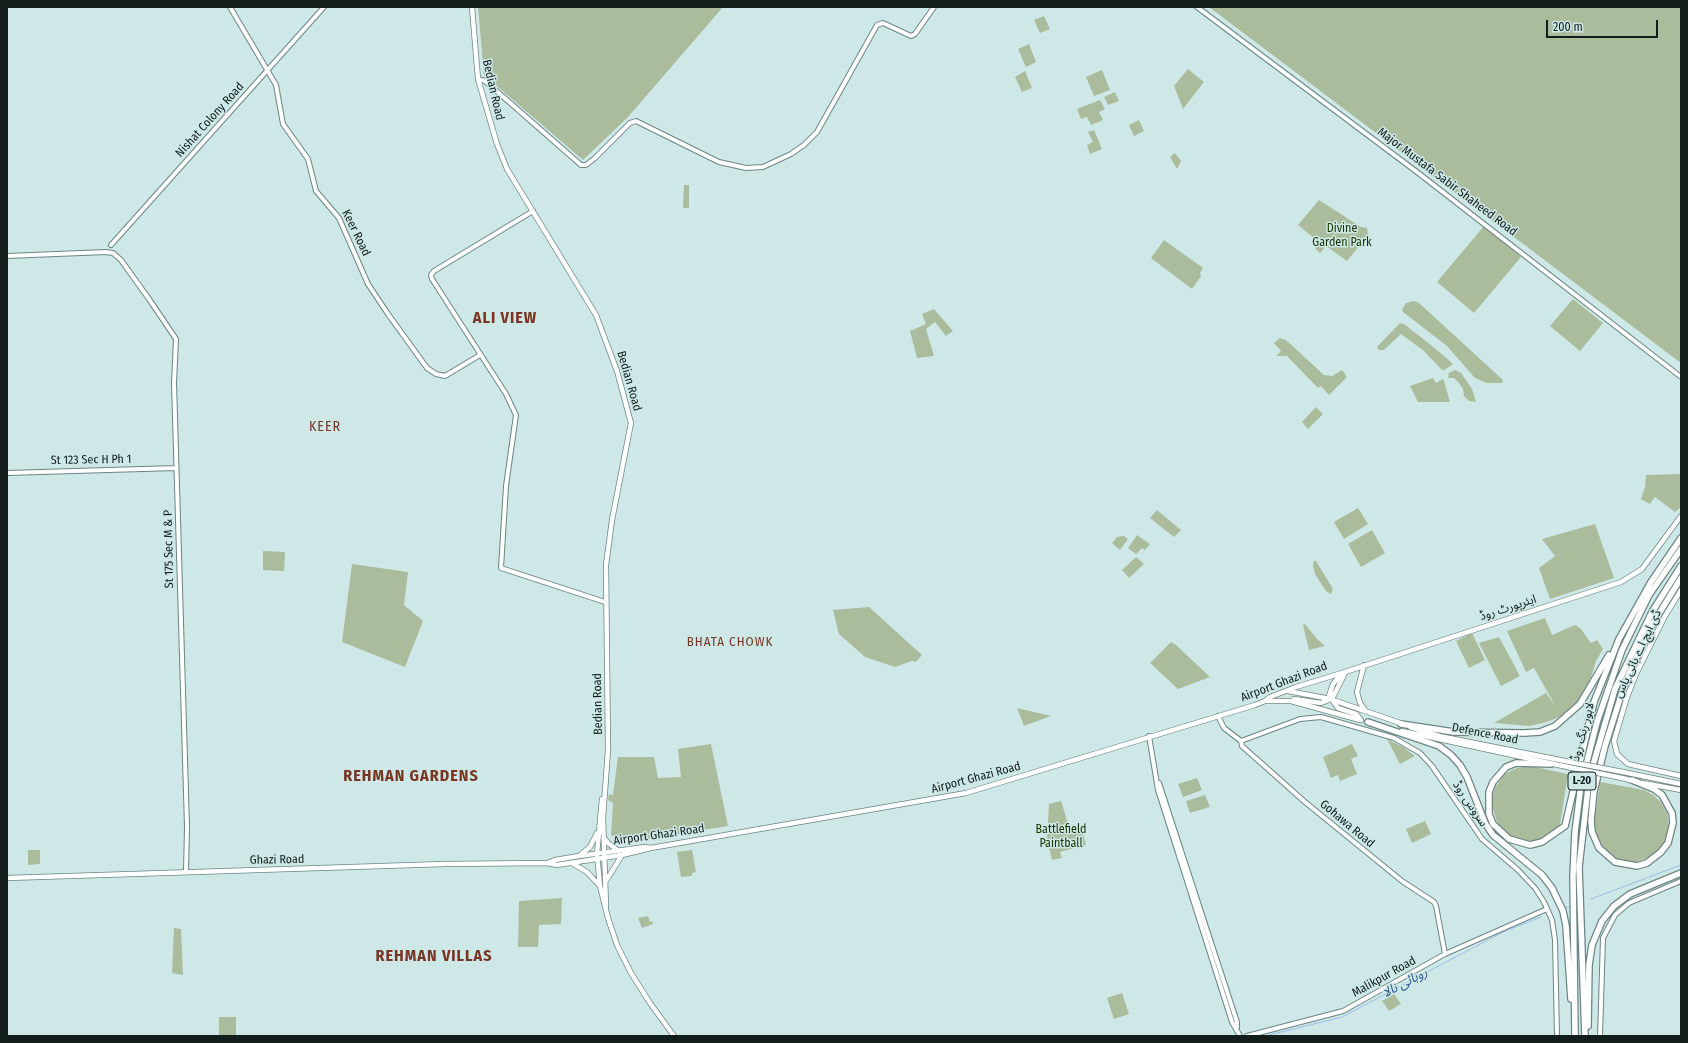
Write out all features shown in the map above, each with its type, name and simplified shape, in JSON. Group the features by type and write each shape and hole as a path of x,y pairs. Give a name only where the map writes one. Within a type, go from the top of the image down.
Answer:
{"highway":[{"path":"1401,724 1454,732 1524,733 1540,732 1555,726 1580,704 1588,694 1651,582 1681,538"},
{"name":"لاہور رنگ روڈ","path":"1574,1036 1573,876 1575,832 1581,786 1596,722 1622,650 1649,594 1681,549"},
{"name":"لاہور رنگ روڈ","path":"1586,1036 1579,867 1589,779 1615,689 1652,612 1681,566"},
{"path":"1632,780 1654,789 1662,795 1672,813 1673,823 1668,843 1661,852 1646,863 1637,866 1615,862 1599,848 1592,832 1591,821 1594,791 1607,740 1626,680 1652,625 1681,578"},
{"path":"1551,764 1516,763 1506,767 1493,782 1489,792 1488,814 1493,824 1509,840 1530,845 1542,842 1564,826 1594,702 1619,639"},
{"path":"1364,721 1439,746 1451,755 1460,765 1467,777 1485,823 1493,835 1542,876 1552,888 1563,911 1566,926 1574,1036"},
{"path":"1586,1036 1589,965 1592,945 1602,921 1614,906 1630,894 1681,873"}],"main road":[{"name":"Bedian Road","path":"472,7 478,79 492,131 507,169 596,315 617,371 631,423 612,520 606,564 605,602 608,750 598,829 597,856 600,886 606,906"},
{"name":"ایئرپورٹ روڈ","path":"1343,673 1621,582 1642,569 1681,516"},
{"name":"ڈی ایچ اے بائی پاس","path":"1681,590 1665,616 1637,672 1627,697 1614,741 1617,754 1628,764 1681,776"},
{"path":"1364,665 1357,692 1360,703 1366,711"},
{"path":"1343,673 1328,695 1338,708 1356,714 1364,721"},
{"name":"Airport Ghazi Road","path":"621,853 941,798 979,790 1265,701 1270,697 1288,690 1343,673"},
{"name":"Defence Road","path":"1288,690 1330,699 1439,736 1681,784"},
{"path":"1265,701 1272,702 1293,698 1321,704 1330,699"},
{"path":"1286,700 1364,721"},
{"name":"Defence Road","path":"1364,721 1436,740 1681,790"},
{"name":"Bedian Road","path":"604,790 604,856 606,906 608,918 617,945 631,973 650,1004 674,1036"},
{"path":"579,856 590,847 598,829"},
{"path":"604,836 609,844 621,853 607,878 605,885"},
{"name":"Ghazi Road","path":"548,863 555,860 579,856 604,856 621,853"},
{"name":"Ghazi Road","path":"7,878 548,863 557,865 572,863 597,856"},
{"path":"572,863 586,872 600,886"}],"street":[{"name":"Keer Road","path":"230,7 278,90 283,124 308,159 316,191 339,218 368,284 427,368 436,374 446,376 480,355"},
{"name":"Nishat Colony Road","path":"110,245 324,7"},
{"path":"478,79 484,81 514,105 581,165 586,165 595,158 630,123 636,121 707,158 726,164 754,168 770,164 791,154 810,140 817,132 877,25 883,23 911,36 915,34 934,7"},
{"name":"Major Mustafa Sabir Shaheed Road","path":"1197,7 1418,172 1681,377"},
{"path":"533,210 484,239 434,271 431,275 432,280 512,405 516,415 516,424 506,486 501,568 605,602"},
{"name":"St 175 Sec M & P","path":"7,256 106,252 114,253 121,260 176,339 174,383 187,827 186,872"},
{"name":"St 123 Sec H Ph 1","path":"7,473 176,468"},
{"name":"Gohawa Road","path":"1218,716 1227,730 1241,741 1242,746 1358,847 1402,881 1434,902 1445,954"},
{"name":"سروس روڈ","path":"1241,741 1300,719 1321,717 1394,738 1420,754 1432,766 1482,839 1518,870 1535,888 1547,909 1552,920 1555,940 1557,1036"},
{"path":"1149,736 1158,780 1158,790 1232,1022 1240,1036"},
{"path":"1600,1036 1603,938 1615,916 1629,903 1681,881"},
{"name":"Malikpur Road","path":"1247,1036 1326,1017 1343,1011 1445,954 1547,909"}],"green space":[{"path":"478,7 723,7 628,117 583,160 484,75"},
{"path":"1209,7 1681,7 1681,363"},
{"path":"1044,16 1050,29 1040,33 1034,20"},
{"path":"1029,44 1036,62 1026,67 1018,49"},
{"path":"1188,69 1204,82 1183,109 1174,86"},
{"path":"1102,70 1110,90 1094,96 1086,77"},
{"path":"1025,71 1032,88 1022,92 1015,77"},
{"path":"1115,92 1119,101 1108,105 1104,97"},
{"path":"1100,100 1105,109 1099,112 1103,120 1091,125 1087,117 1081,119 1077,109"},
{"path":"1139,120 1144,131 1134,136 1129,125"},
{"path":"1094,130 1102,149 1090,154 1087,145 1093,142 1088,132"},
{"path":"1175,153 1181,161 1177,169 1170,157"},
{"path":"684,185 689,185 689,208 683,208"},
{"name":"Divine Garden Park","path":"1319,200 1361,227 1367,228 1368,235 1347,261 1326,246 1320,253 1315,248 1319,242 1298,225"},
{"path":"1484,226 1521,257 1474,313 1437,282"},
{"path":"1164,240 1203,268 1200,273 1201,276 1192,289 1151,258"},
{"path":"1573,299 1603,323 1580,351 1550,326"},
{"path":"1414,301 1419,303 1503,380 1502,383 1487,383 1475,378 1447,346 1403,312 1402,309 1406,303"},
{"path":"934,309 953,331 946,336 935,322 926,329 934,356 917,358 910,331 926,324 922,314"},
{"path":"1400,323 1404,324 1432,346 1452,363 1452,365 1442,370 1424,351 1401,334 1384,350 1379,350 1377,347"},
{"path":"1280,338 1286,340 1324,375 1332,376 1342,370 1347,377 1329,395 1321,386 1318,388 1287,356 1276,356 1281,351 1274,343"},
{"path":"1455,370 1461,373 1472,389 1476,402 1469,401 1464,396 1463,389 1454,378 1448,378 1449,373"},
{"path":"1433,378 1436,383 1443,379 1450,402 1418,402 1410,386"},
{"path":"1316,407 1323,414 1308,429 1302,422"},
{"path":"1681,474 1681,507 1675,512 1655,497 1650,504 1641,499 1645,487 1646,475"},
{"path":"1358,508 1368,524 1344,539 1334,522"},
{"path":"1157,510 1181,530 1174,537 1150,518"},
{"path":"1595,524 1614,578 1550,599 1539,568 1555,556 1542,539"},
{"path":"1372,530 1385,553 1361,567 1348,544"},
{"path":"1137,535 1150,544 1145,550 1142,548 1136,554 1128,548"},
{"path":"1124,536 1128,539 1120,550 1112,543 1117,537"},
{"path":"263,551 285,552 284,571 263,570"},
{"path":"1136,557 1144,564 1129,578 1122,570"},
{"path":"1314,561 1316,561 1333,589 1331,594 1326,591 1315,574 1313,565"},
{"path":"352,564 408,572 404,605 423,621 405,667 342,642"},
{"path":"869,607 922,655 916,662 912,661 895,667 865,657 839,634 833,610"},
{"path":"1545,618 1552,635 1575,625 1581,629 1591,643 1597,640 1603,649 1596,661 1589,684 1580,700 1561,716 1550,721 1530,726 1494,723 1546,693 1556,707 1534,668 1526,672 1507,631"},
{"path":"1305,624 1317,639 1325,646 1309,650 1303,625"},
{"path":"1472,633 1485,660 1469,668 1456,641"},
{"path":"1499,637 1520,676 1501,686 1479,643"},
{"path":"1171,642 1210,677 1178,689 1150,663"},
{"path":"1017,708 1051,716 1024,726"},
{"path":"1387,739 1403,747 1415,756 1400,764"},
{"path":"711,744 728,826 630,842 629,839 620,841 611,835 613,803 608,800 609,794 613,795 618,757 654,757 658,778 681,777 678,749"},
{"path":"1352,744 1358,756 1351,759 1357,774 1340,781 1338,775 1331,778 1323,757"},
{"path":"1530,766 1568,774 1560,825 1552,833 1540,840 1524,841 1511,837 1497,822 1491,802 1495,788 1504,774 1517,768"},
{"path":"1197,778 1202,790 1183,797 1178,784"},
{"path":"1600,782 1644,790 1661,802 1667,813 1669,827 1665,841 1658,851 1647,858 1636,862 1626,862 1616,859 1607,853 1599,844 1595,835 1594,824"},
{"path":"1205,795 1210,807 1190,813 1186,801"},
{"name":"Battlefield Paintball","path":"1061,801 1068,824 1083,834 1086,845 1060,852 1062,858 1052,860 1047,840 1049,804"},
{"path":"1425,821 1431,834 1412,843 1406,829"},
{"path":"28,850 40,850 40,864 28,865"},
{"path":"692,850 696,872 692,873 692,876 681,877 677,852"},
{"path":"562,898 561,924 539,925 538,947 518,947 519,901"},
{"path":"648,916 650,922 652,921 653,924 642,928 638,918"},
{"path":"174,928 181,929 183,975 172,973"},
{"path":"1122,993 1129,1014 1114,1019 1107,998"},
{"path":"1394,994 1401,1004 1389,1011 1382,1001"},
{"path":"219,1017 236,1017 236,1036 219,1036"}],"waterway":[{"name":"روہائی نالا","path":"1591,899 1681,865"},
{"name":"روہائی نالا","path":"1565,908 1571,906"},
{"name":"روہائی نالا","path":"1265,1036 1342,1017 1503,932 1541,917"}],"district":[{"name":"ALI VIEW","path":"505,319"},
{"name":"KEER","path":"325,427"},
{"name":"BHATA CHOWK","path":"730,642"},
{"name":"REHMAN GARDENS","path":"411,777"},
{"name":"REHMAN VILLAS","path":"434,957"}]}
